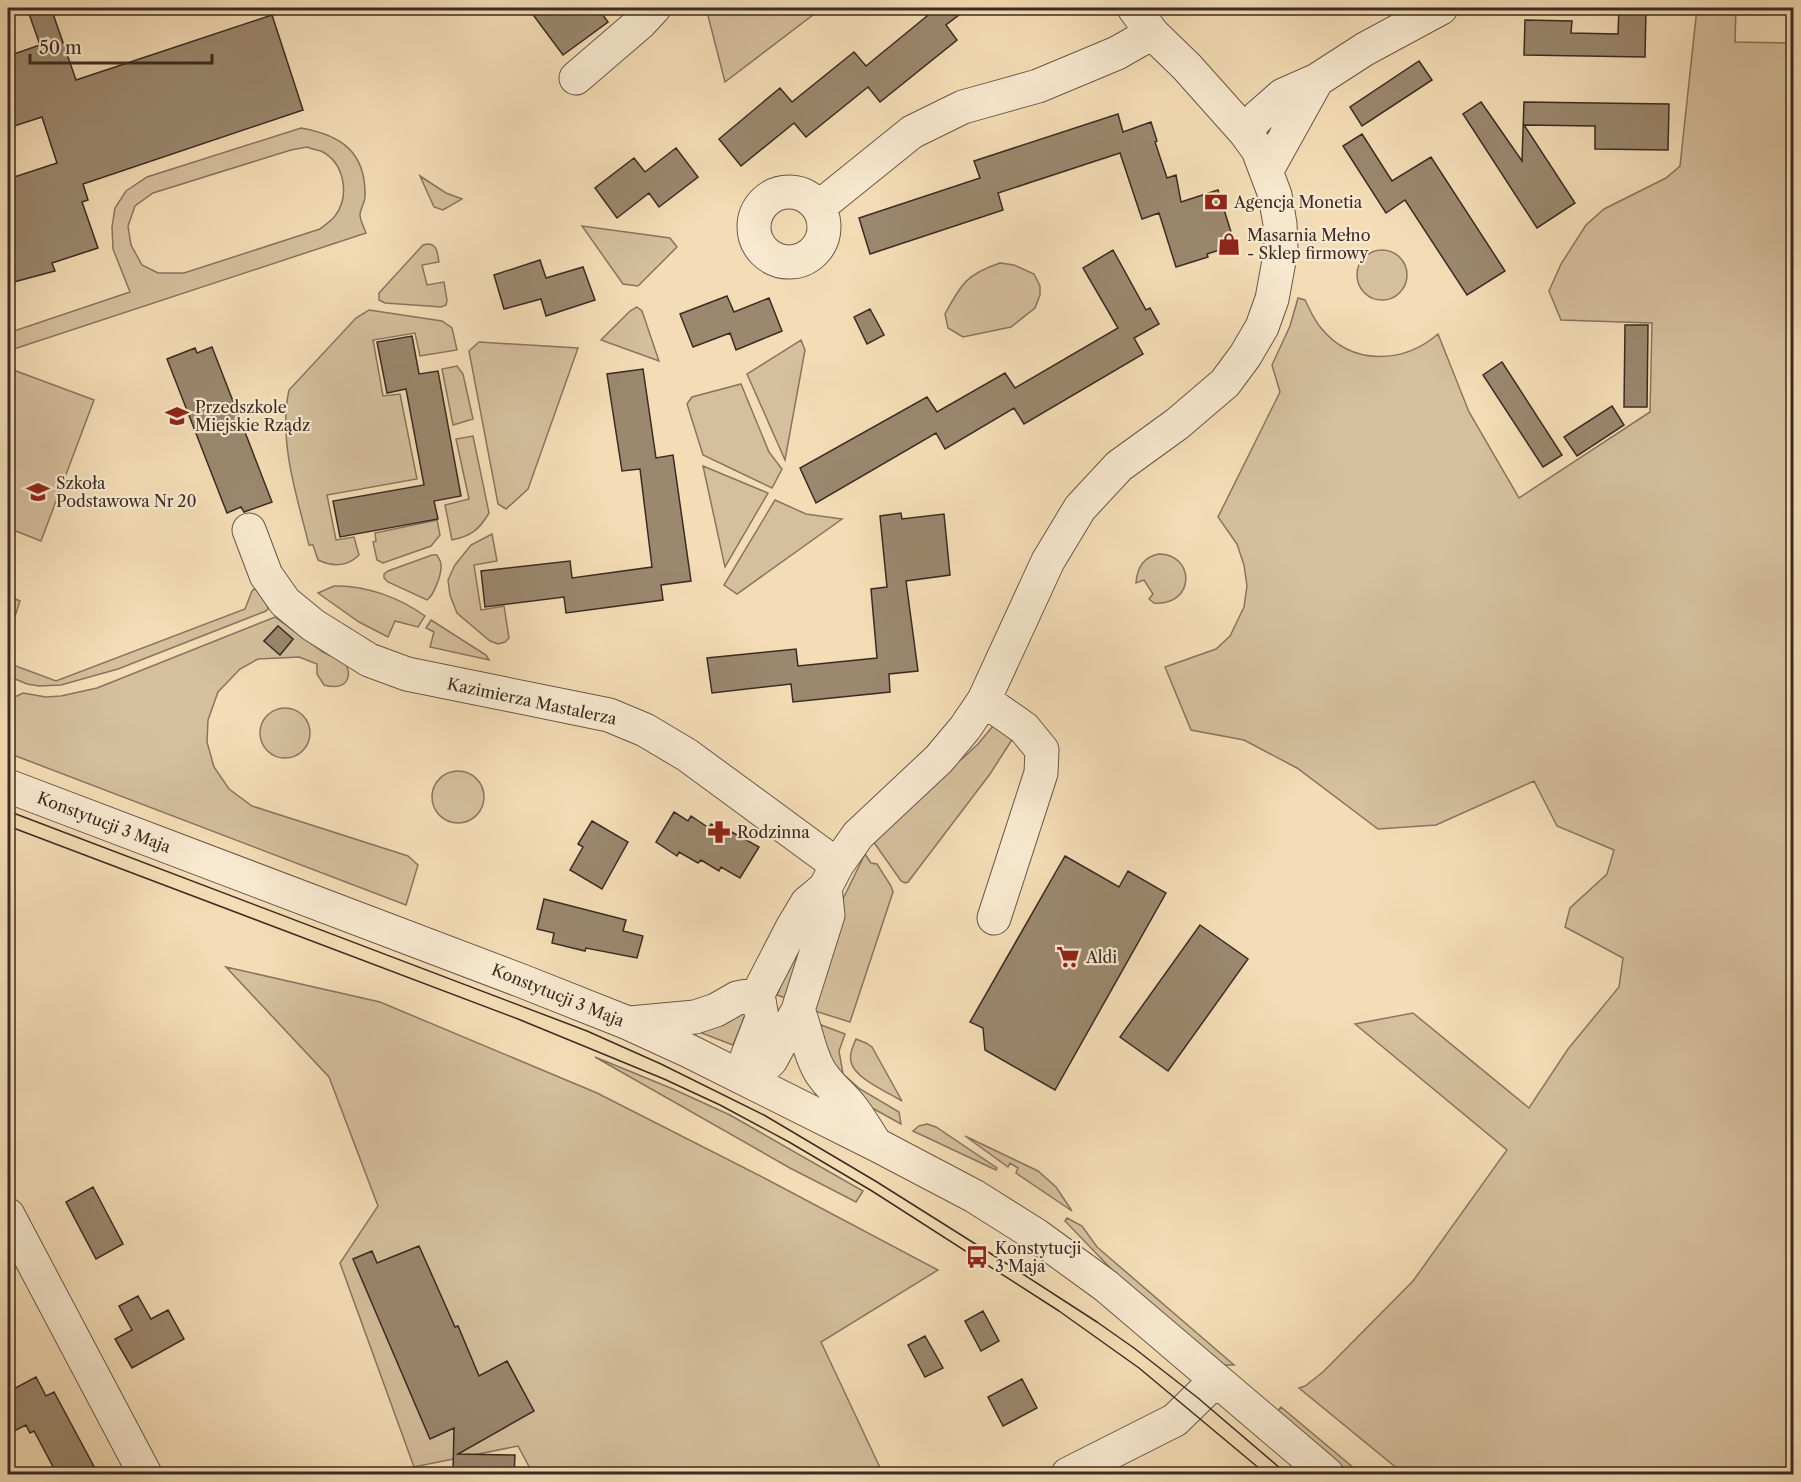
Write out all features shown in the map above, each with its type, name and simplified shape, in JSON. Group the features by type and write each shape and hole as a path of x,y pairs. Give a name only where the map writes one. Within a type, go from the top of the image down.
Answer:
{"street":[{"path":"576,78 654,8"},
{"path":"1245,132 1283,95 1317,80 1365,49 1441,8"},
{"path":"750,1081 747,1058 762,1018 758,994 807,903 831,877 858,835 939,759 965,728 984,700 1048,561 1080,508 1119,466 1177,424 1225,383 1245,356 1262,327 1272,299 1281,250 1280,224 1275,195 1258,150 1245,132 1143,20 1117,53 1038,86 963,107 912,132 819,207"},
{"path":"1267,170 1317,80"},
{"path":"1245,132 1289,129"},
{"name":"Kazimierza Mastalerza","path":"249,530 266,575 285,602 313,625 369,660 407,674 609,715 645,730 687,755 831,877"},
{"path":"984,700 1024,728 1042,750 1041,773 994,918"},
{"name":"Konstytucji 3 Maja","path":"8,786 628,1023 876,1144 974,1196 1036,1235 1106,1286 1327,1474"},
{"path":"750,1081 771,1060 798,1010 828,915 831,877"},
{"path":"628,1023 694,1017 716,1010 737,998 758,994"},
{"path":"798,1010 818,1068 829,1084 850,1106 876,1144"},
{"path":"8,1215 145,1474"},
{"path":"1068,1474 1175,1420 1216,1380"}],"shaded area":[{"path":"706,8 822,8 725,82"},
{"path":"1697,8 1736,8 1735,42 1793,43 1793,1474 1404,1474 1299,1388 1323,1372 1413,1281 1507,1150 1355,1024 1413,1013 1529,1108 1568,1049 1619,987 1623,958 1565,927 1570,908 1607,874 1614,850 1557,826 1534,781 1436,825 1378,829 1297,768 1244,740 1191,730 1165,667 1216,649 1230,636 1244,607 1247,586 1244,565 1237,544 1218,517 1280,392 1272,365 1290,326 1298,298 1305,300 1319,325 1333,340 1362,355 1394,355 1409,351 1438,334 1469,412 1519,498 1650,412 1652,323 1561,320 1549,291 1561,264 1586,225 1604,209 1666,178 1680,166"},
{"path":"301,128 315,131 339,141 356,157 364,181 365,199 360,215 366,233 8,351 8,333 130,292 113,249 112,227 115,208 126,191 147,177","holes":["307,147 329,156 343,180 343,199 340,208 333,218 320,229 184,273 158,273 142,265 131,245 128,226 135,206 153,193"]},
{"path":"420,176 446,193 462,199 443,210 434,207"},
{"path":"582,226 670,238 677,247 638,286 623,284"},
{"path":"423,245 435,247 439,262 422,265 427,285 444,282 446,305 441,307 385,303 379,300 379,293"},
{"path":"1382,250 1400,257 1407,275 1400,293 1382,300 1364,293 1357,275 1364,257"},
{"path":"1000,263 1014,265 1034,274 1040,286 1040,295 1035,308 1011,327 963,337 948,328 945,314 966,281 980,271"},
{"path":"637,307 642,311 659,361 601,340"},
{"path":"369,310 442,321 452,328 457,350 420,356 415,333 373,340 383,396 400,394 417,479 327,495 336,540 354,537 359,555 345,564 334,565 318,560 313,545 309,545 290,468 286,409 289,390 356,318"},
{"path":"801,340 805,350 785,460 747,374"},
{"path":"479,342 578,348 528,489 506,509 498,504 469,351"},
{"path":"457,366 463,374 473,419 453,425 442,369"},
{"path":"8,368 94,400 41,541 8,528"},
{"path":"741,384 769,452 782,469 772,488 703,455 687,404 692,397"},
{"path":"473,436 489,513 474,531 452,540 445,505 469,499 456,439"},
{"path":"703,466 768,493 725,567"},
{"path":"775,500 806,514 842,519 737,594 724,585"},
{"path":"437,520 440,535 431,546 383,563 377,560 373,542 376,541 375,533"},
{"path":"492,534 497,561 474,565 481,610 504,606 509,638 498,644 490,641 457,613 450,595 448,580 455,565 471,545"},
{"path":"437,555 441,568 435,589 427,600 384,578 384,574 388,571"},
{"path":"1153,555 1171,556 1179,562 1186,580 1184,589 1178,597 1168,602 1154,603 1149,599 1153,594 1144,580 1136,583 1142,564"},
{"path":"334,586 370,590 394,598 425,616 418,627 395,621 388,637 359,622 318,593"},
{"path":"255,588 267,603 266,611 118,669 61,685 27,684 8,676 8,663 56,681 245,609"},
{"path":"8,596 20,601 8,638"},
{"path":"275,617 323,652 331,656 337,654 347,666 348,673 345,683 340,686 324,685 317,674 317,664 299,657 258,659 240,669 218,692 208,720 207,742 214,767 229,789 252,806 408,856 418,865 406,905 8,753 8,700 23,693 46,697 61,696 97,688","holes":["278,626 293,639 280,655 264,641"]},
{"path":"431,620 486,655 489,660 430,647 434,632 426,628"},
{"path":"280,708 290,708 303,715 310,728 310,738 303,751 290,758 280,758 271,754 264,747 260,738 260,728 264,719 271,712"},
{"path":"993,726 1015,735 990,774 908,882 901,881 873,841 936,778 978,744"},
{"path":"458,771 468,773 476,779 482,787 484,797 482,807 476,815 468,821 458,823 448,821 440,815 434,807 432,797 434,787 440,779 448,773"},
{"path":"865,854 871,863 877,864 893,892 850,1022 815,1011 840,905"},
{"path":"804,932 788,999 777,995"},
{"path":"226,967 380,1002 597,1093 938,1270 821,1342 883,1474 533,1474 518,1446 414,1467 340,1263 378,1206 329,1077"},
{"path":"750,1003 733,1045 691,1029"},
{"path":"816,1023 845,1034 839,1051 843,1074 860,1089 899,1112 901,1124 865,1104 839,1084"},
{"path":"856,1039 872,1047 902,1101 865,1079 854,1068 851,1056"},
{"path":"595,1057 730,1115 863,1191 856,1202 790,1168"},
{"path":"927,1124 936,1127 997,1168 996,1170 913,1131"},
{"path":"965,1136 1038,1171 1056,1187 1072,1211 1016,1173 1018,1168 1010,1163 1008,1167"},
{"path":"1067,1218 1082,1226 1097,1247 1234,1365 1218,1362 1120,1278 1065,1221"},
{"path":"1281,1407 1361,1474 1351,1474 1277,1412"}],"building":[{"path":"27,8 51,8 76,80 272,15 303,110 83,184 88,200 82,202 98,248 52,263 55,271 10,283 8,273 8,179 57,163 42,117 8,128 8,56 40,45"},
{"path":"528,8 598,8 608,22 563,55"},
{"path":"920,8 968,8 946,25 957,40 880,102 868,87 806,137 794,123 741,166 719,139 780,88 792,102 854,52 866,66 927,16"},
{"path":"1619,8 1646,8 1645,57 1524,55 1525,20 1572,21 1571,33 1618,34"},
{"path":"1419,61 1432,80 1362,126 1350,107"},
{"path":"1481,102 1522,161 1524,102 1669,104 1668,150 1595,149 1595,126 1524,125 1575,203 1537,228 1463,114"},
{"path":"1118,114 1123,132 1151,122 1167,178 1176,175 1181,202 1218,190 1235,245 1207,254 1208,257 1176,267 1159,213 1142,219 1120,153 998,193 1003,210 870,254 859,218 980,178 974,161"},
{"path":"1362,134 1392,181 1431,157 1505,271 1467,295 1405,200 1386,213 1343,146"},
{"path":"676,148 698,177 659,207 649,193 617,218 595,188 634,158 645,172"},
{"path":"1113,250 1146,310 1150,308 1159,324 1134,338 1143,354 1024,424 1014,408 945,449 936,433 816,503 800,468 927,397 937,412 1005,373 1015,388 1118,328 1083,268"},
{"path":"540,260 546,278 583,267 595,300 546,316 541,299 504,309 494,275"},
{"path":"727,296 734,312 769,298 782,331 736,350 730,333 693,347 680,314"},
{"path":"870,309 884,335 867,344 854,317"},
{"path":"1625,325 1648,325 1647,407 1624,407"},
{"path":"412,336 419,374 438,371 461,496 434,501 438,519 340,537 333,501 424,485 406,389 387,393 377,342"},
{"path":"212,347 272,502 244,512 241,507 227,513 167,359 195,348 197,353"},
{"path":"1502,362 1562,455 1543,467 1483,375"},
{"path":"643,369 656,458 673,455 691,581 661,585 663,600 566,613 564,597 485,607 481,571 570,561 572,578 652,567 640,469 622,471 607,374"},
{"path":"1612,406 1624,425 1577,456 1564,437"},
{"path":"901,513 902,519 944,514 950,575 906,581 918,671 889,674 890,692 793,702 791,684 712,693 707,658 796,649 798,666 877,658 871,589 887,587 880,516"},
{"path":"278,626 293,639 280,655 264,641"},
{"path":"674,812 688,821 691,816 709,828 711,824 731,835 732,832 759,847 740,878 721,867 719,871 701,860 698,863 679,852 677,856 656,842"},
{"path":"592,821 628,842 602,889 570,870 583,847 578,844"},
{"name":"Aldi","path":"1065,856 1119,887 1128,871 1166,893 1055,1090 985,1050 983,1028 970,1022"},
{"path":"544,899 626,920 623,931 643,936 637,958 586,948 585,951 552,943 554,933 537,929"},
{"path":"1200,925 1248,959 1168,1071 1120,1037"},
{"path":"93,1187 123,1244 96,1259 66,1202"},
{"path":"419,1246 455,1327 458,1326 479,1376 507,1361 534,1411 458,1454 515,1455 514,1474 453,1473 454,1428 430,1439 353,1259 372,1251 377,1263"},
{"path":"138,1296 151,1319 168,1310 184,1339 132,1368 115,1339 132,1330 119,1306"},
{"path":"983,1311 999,1341 981,1351 965,1321"},
{"path":"925,1336 943,1368 925,1377 908,1345"},
{"path":"36,1377 46,1396 54,1392 98,1474 57,1474 34,1431 30,1433 26,1425 8,1434 8,1392"},
{"path":"1022,1379 1037,1408 1003,1426 988,1397"}],"tram line":[{"path":"8,811 587,1031 661,1064 764,1115 877,1182 1097,1322 1198,1398 1287,1474"},
{"path":"8,826 518,1019 664,1079 720,1105 872,1191 1059,1311 1139,1368 1266,1474"}],"place":[{"name":"Agencja Monetia","path":"1216,202"},
{"name":"Masarnia Mełno - Sklep firmowy","path":"1229,244"},
{"name":"Przedszkole Miejskie Rządz","path":"177,416"},
{"name":"Szkoła Podstawowa Nr 20","path":"38,492"},
{"name":"Rodzinna","path":"719,832"},
{"name":"Aldi","path":"1068,957"},
{"name":"Konstytucji 3 Maja","path":"977,1257"}]}
